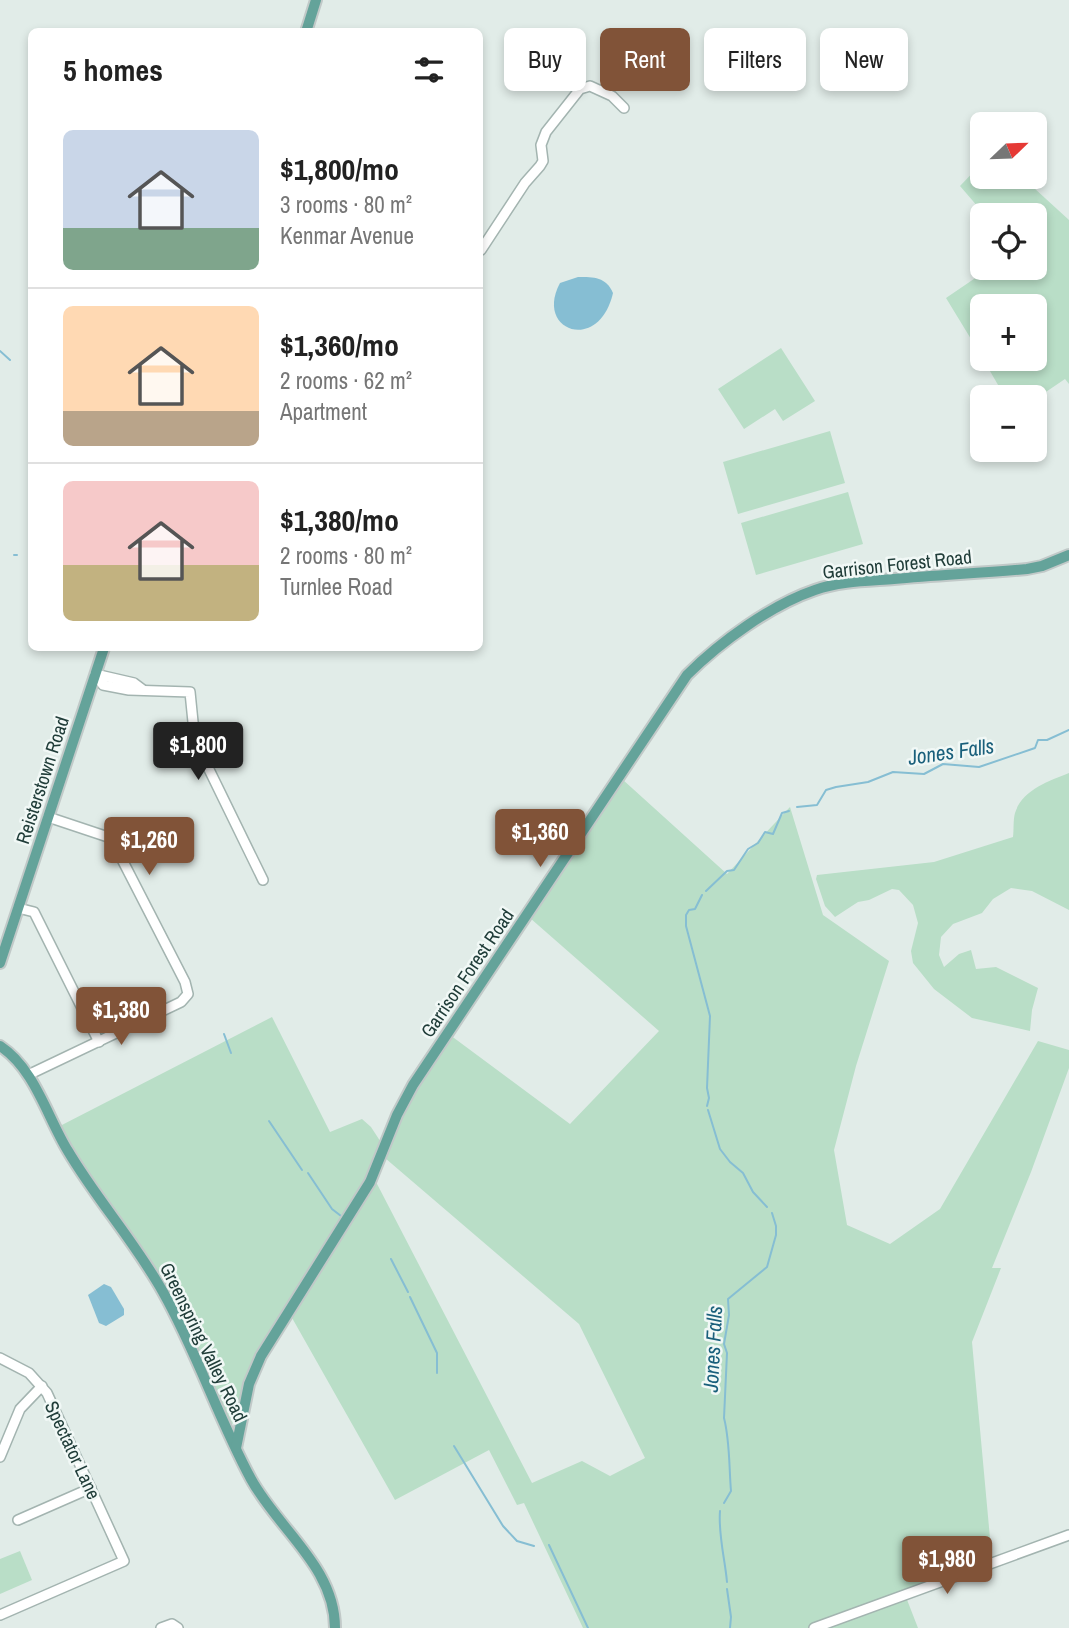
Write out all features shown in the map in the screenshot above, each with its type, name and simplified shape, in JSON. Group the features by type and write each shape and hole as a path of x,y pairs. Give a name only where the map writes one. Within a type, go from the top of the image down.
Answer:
{"main road":[{"path":"307,28 316,0"},
{"name":"Garrison Forest Road","path":"236,1448 249,1384 261,1356 370,1182 405,1099 687,675 737,633 791,600 816,590 863,581 1027,569 1069,555"},
{"name":"Reisterstown Road","path":"0,963 103,651"},
{"name":"Greenspring Valley Road","path":"0,1046 15,1057 28,1076 68,1151 135,1247 164,1294 236,1448 264,1501 303,1549 322,1578 331,1596 335,1628"}],"street":[{"path":"483,247 525,183 543,161 542,139 580,89 590,86 612,96 624,108"},
{"path":"95,674 103,685 129,690 190,691 193,722 201,753 264,880"},
{"path":"28,1076 181,1002 188,994 185,982 111,838 48,817"},
{"path":"18,908 34,912 99,1042"},
{"name":"Spectator Lane","path":"0,1358 29,1373 52,1401 124,1561 0,1615"},
{"path":"1,1452 20,1409 42,1386"},
{"path":"18,1520 90,1488"},
{"path":"814,1628 1069,1535"},
{"path":"161,1628 172,1625 178,1628"}],"green space":[{"path":"970,176 970,189 1035,189 1069,220 1069,384 1065,379 1047,391 1047,385 998,385 990,371 1047,371 1047,294 970,294 970,337 946,298 972,280 1047,280 1047,203 975,203 960,186"},
{"path":"781,348 815,401 783,421 775,409 744,429 718,389"},
{"path":"830,431 845,483 738,514 723,462"},
{"path":"848,492 863,544 756,575 741,523"},
{"path":"1069,773 1069,910 1032,891 1011,888 993,899 982,913 953,924 941,937 939,955 944,967 959,954 971,950 976,969 996,967 1038,988 1030,1031 972,1018 934,989 913,963 911,951 918,923 913,905 899,890 892,889 858,902 835,917 825,906 817,875 934,862 1013,837 1015,813 1024,798 1037,787"},
{"path":"622,779 727,874 790,807 823,915 889,961 856,1066 834,1150 847,1225 890,1244 940,1209 1038,1041 1069,1050 1069,1068 992,1268 1001,1268 972,1342 992,1560 904,1592 918,1628 583,1628 524,1503 517,1505 489,1450 395,1500 287,1309 237,1421 230,1425 191,1338 58,1127 272,1017 330,1132 362,1119 371,1127 386,1150 406,1103 450,1035 570,1124 659,1031 530,918","holes":["385,1158 579,1324 645,1458 610,1476 582,1461 532,1483 375,1180"]},
{"path":"20,1551 32,1580 0,1594 0,1559"}],"water":[{"path":"578,277 603,281 613,293 606,312 595,324 583,329 572,329 562,323 555,313 554,300 560,283"},
{"path":"104,1284 111,1287 124,1309 124,1315 106,1326 99,1323 88,1295"}],"waterway":[{"path":"0,351 10,360"},
{"name":"Jones Falls","path":"797,807 817,805 826,790 868,782 893,772 924,774 943,764 979,767 1035,748 1038,740 1047,740 1069,730"},
{"name":"Jones Falls","path":"706,891 727,871 734,870 748,849 758,843 765,832 773,834 782,813 789,811"},
{"name":"Jones Falls","path":"702,895 695,909 689,910 686,915 686,926 710,1016 707,1106"},
{"path":"224,1034 231,1053"},
{"name":"Jones Falls","path":"708,1110 720,1149 743,1173 753,1192 767,1207"},
{"path":"269,1121 302,1170"},
{"path":"308,1173 332,1209 341,1216"},
{"name":"Jones Falls","path":"724,1503 731,1491 724,1418 727,1353 724,1344 729,1315 728,1299 767,1267 776,1235 772,1213"},
{"path":"391,1259 408,1292"},
{"path":"410,1297 437,1353 437,1373"},
{"path":"454,1446 503,1526 517,1541 534,1546"},
{"name":"Jones Falls","path":"720,1511 727,1582"},
{"path":"549,1545 588,1628"},
{"name":"Jones Falls","path":"727,1589 730,1628"}]}
